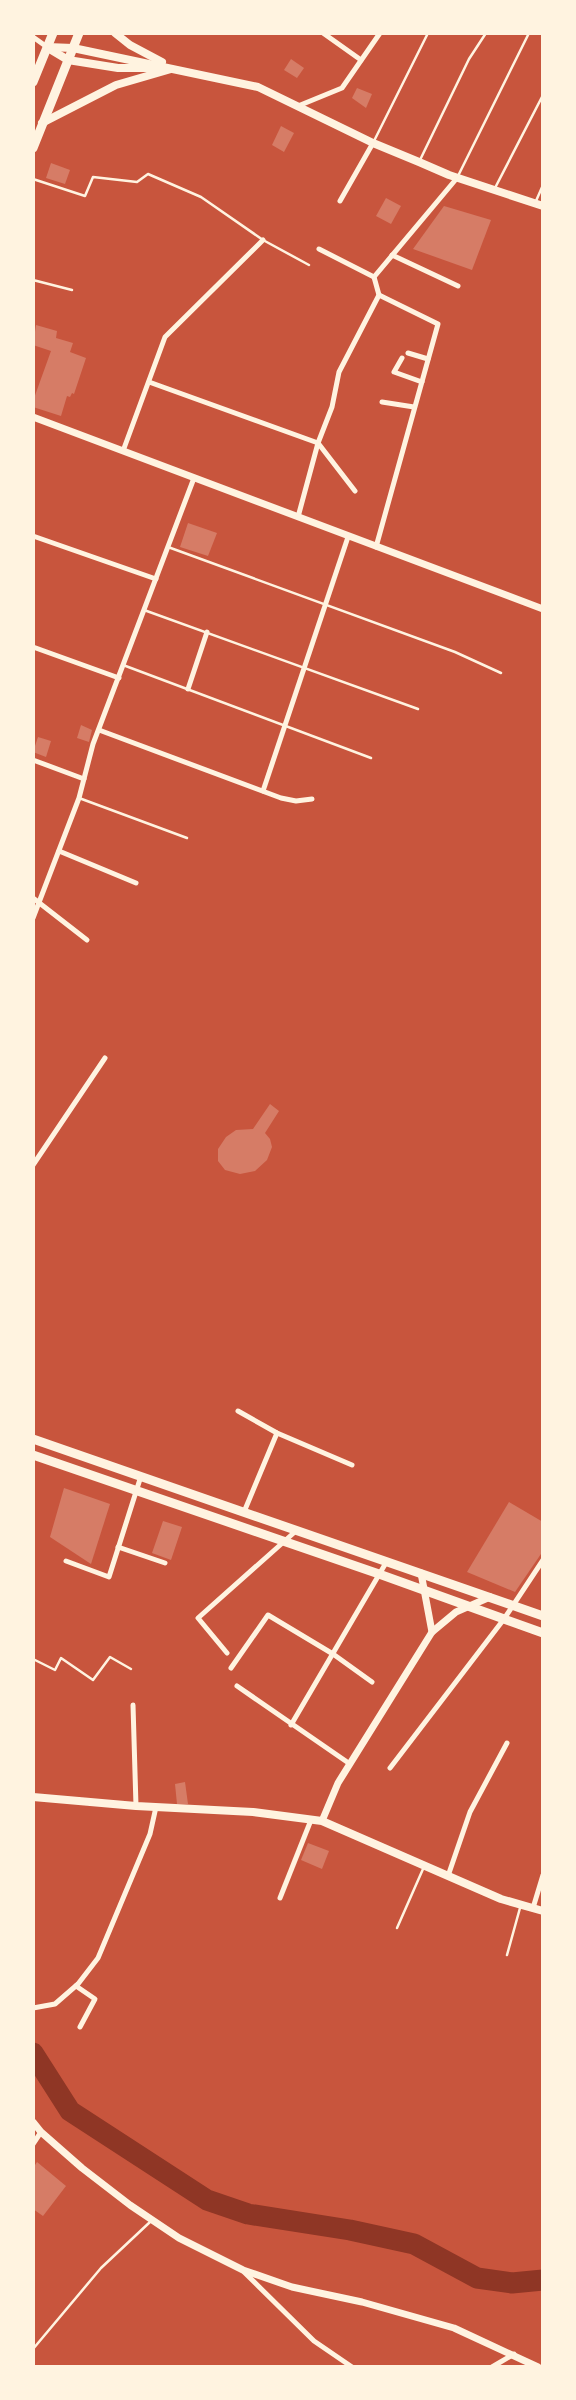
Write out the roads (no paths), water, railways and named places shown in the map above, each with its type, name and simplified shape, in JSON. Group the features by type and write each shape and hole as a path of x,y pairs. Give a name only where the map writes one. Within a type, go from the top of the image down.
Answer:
{"main road":[{"path":"33,82 53,33"},
{"path":"33,148 79,33"},
{"path":"116,33 146,55 174,68"},
{"path":"47,47 73,48 258,87 373,143 457,178 539,205"},
{"path":"47,47 68,60 118,68 174,68"},
{"path":"42,124 116,85 174,68"},
{"path":"33,1439 543,1616"},
{"path":"33,1455 543,1633"},
{"path":"33,1797 253,1812 322,1821 501,1899 543,1911"}],"street":[{"path":"323,33 361,60"},
{"path":"298,106 342,88 380,33"},
{"path":"33,37 47,47"},
{"path":"340,201 373,143"},
{"path":"374,277 457,178"},
{"path":"123,451 165,337 263,240"},
{"path":"298,517 318,443 332,407 339,373 379,295 374,277 319,249"},
{"path":"393,255 458,286"},
{"path":"376,547 438,324 379,295"},
{"path":"408,353 428,359"},
{"path":"402,358 394,372 422,382"},
{"path":"149,382 318,443 355,491"},
{"path":"382,402 414,407"},
{"path":"33,417 543,610"},
{"path":"33,918 79,798 99,730 194,478"},
{"path":"33,536 156,579"},
{"path":"262,791 348,537"},
{"path":"188,689 207,632"},
{"path":"33,647 119,678"},
{"path":"99,730 262,791 296,801 312,799"},
{"path":"33,760 84,779"},
{"path":"59,851 136,883"},
{"path":"33,898 87,940"},
{"path":"33,1165 105,1058"},
{"path":"238,1411 277,1433 352,1465"},
{"path":"244,1512 277,1433"},
{"path":"66,1561 108,1577 141,1476"},
{"path":"228,1653 198,1618 297,1530"},
{"path":"118,1547 165,1563"},
{"path":"390,1768 504,1619 543,1560"},
{"path":"291,1725 387,1561"},
{"path":"421,1573 432,1632"},
{"path":"322,1821 338,1783 432,1632 456,1612 489,1597"},
{"path":"231,1668 268,1615 372,1682"},
{"path":"237,1686 350,1764"},
{"path":"133,1705 136,1806"},
{"path":"448,1876 470,1812 507,1742"},
{"path":"33,2008 55,2004 76,1986 98,1958 150,1834 156,1807"},
{"path":"280,1898 311,1819"},
{"path":"533,1909 543,1875"},
{"path":"76,1986 95,1999 80,2027"},
{"path":"33,2122 82,2168 153,2220 179,2238 243,2270 292,2287 362,2302 454,2328 538,2367"},
{"path":"33,2144 41,2132"},
{"path":"243,2270 314,2340 352,2367"},
{"path":"492,2367 514,2354"}],"lane":[{"path":"373,143 428,33"},
{"path":"419,162 468,60 486,33"},
{"path":"457,178 529,33"},
{"path":"494,190 543,95"},
{"path":"33,178 85,196 93,177 137,182 148,174 201,197 263,240 309,265"},
{"path":"539,205 543,185"},
{"path":"33,280 72,290"},
{"path":"168,547 455,652 501,673"},
{"path":"144,610 418,709"},
{"path":"124,664 371,758"},
{"path":"79,798 187,838"},
{"path":"33,1659 55,1670 61,1658 93,1680 110,1657 131,1669"},
{"path":"397,1928 424,1866"},
{"path":"506,1955 521,1905"},
{"path":"33,2349 101,2268 153,2220"}],"waterway":[{"path":"33,2053 70,2111 207,2200 248,2214 350,2230 414,2244 477,2278 512,2283 543,2280"}]}
